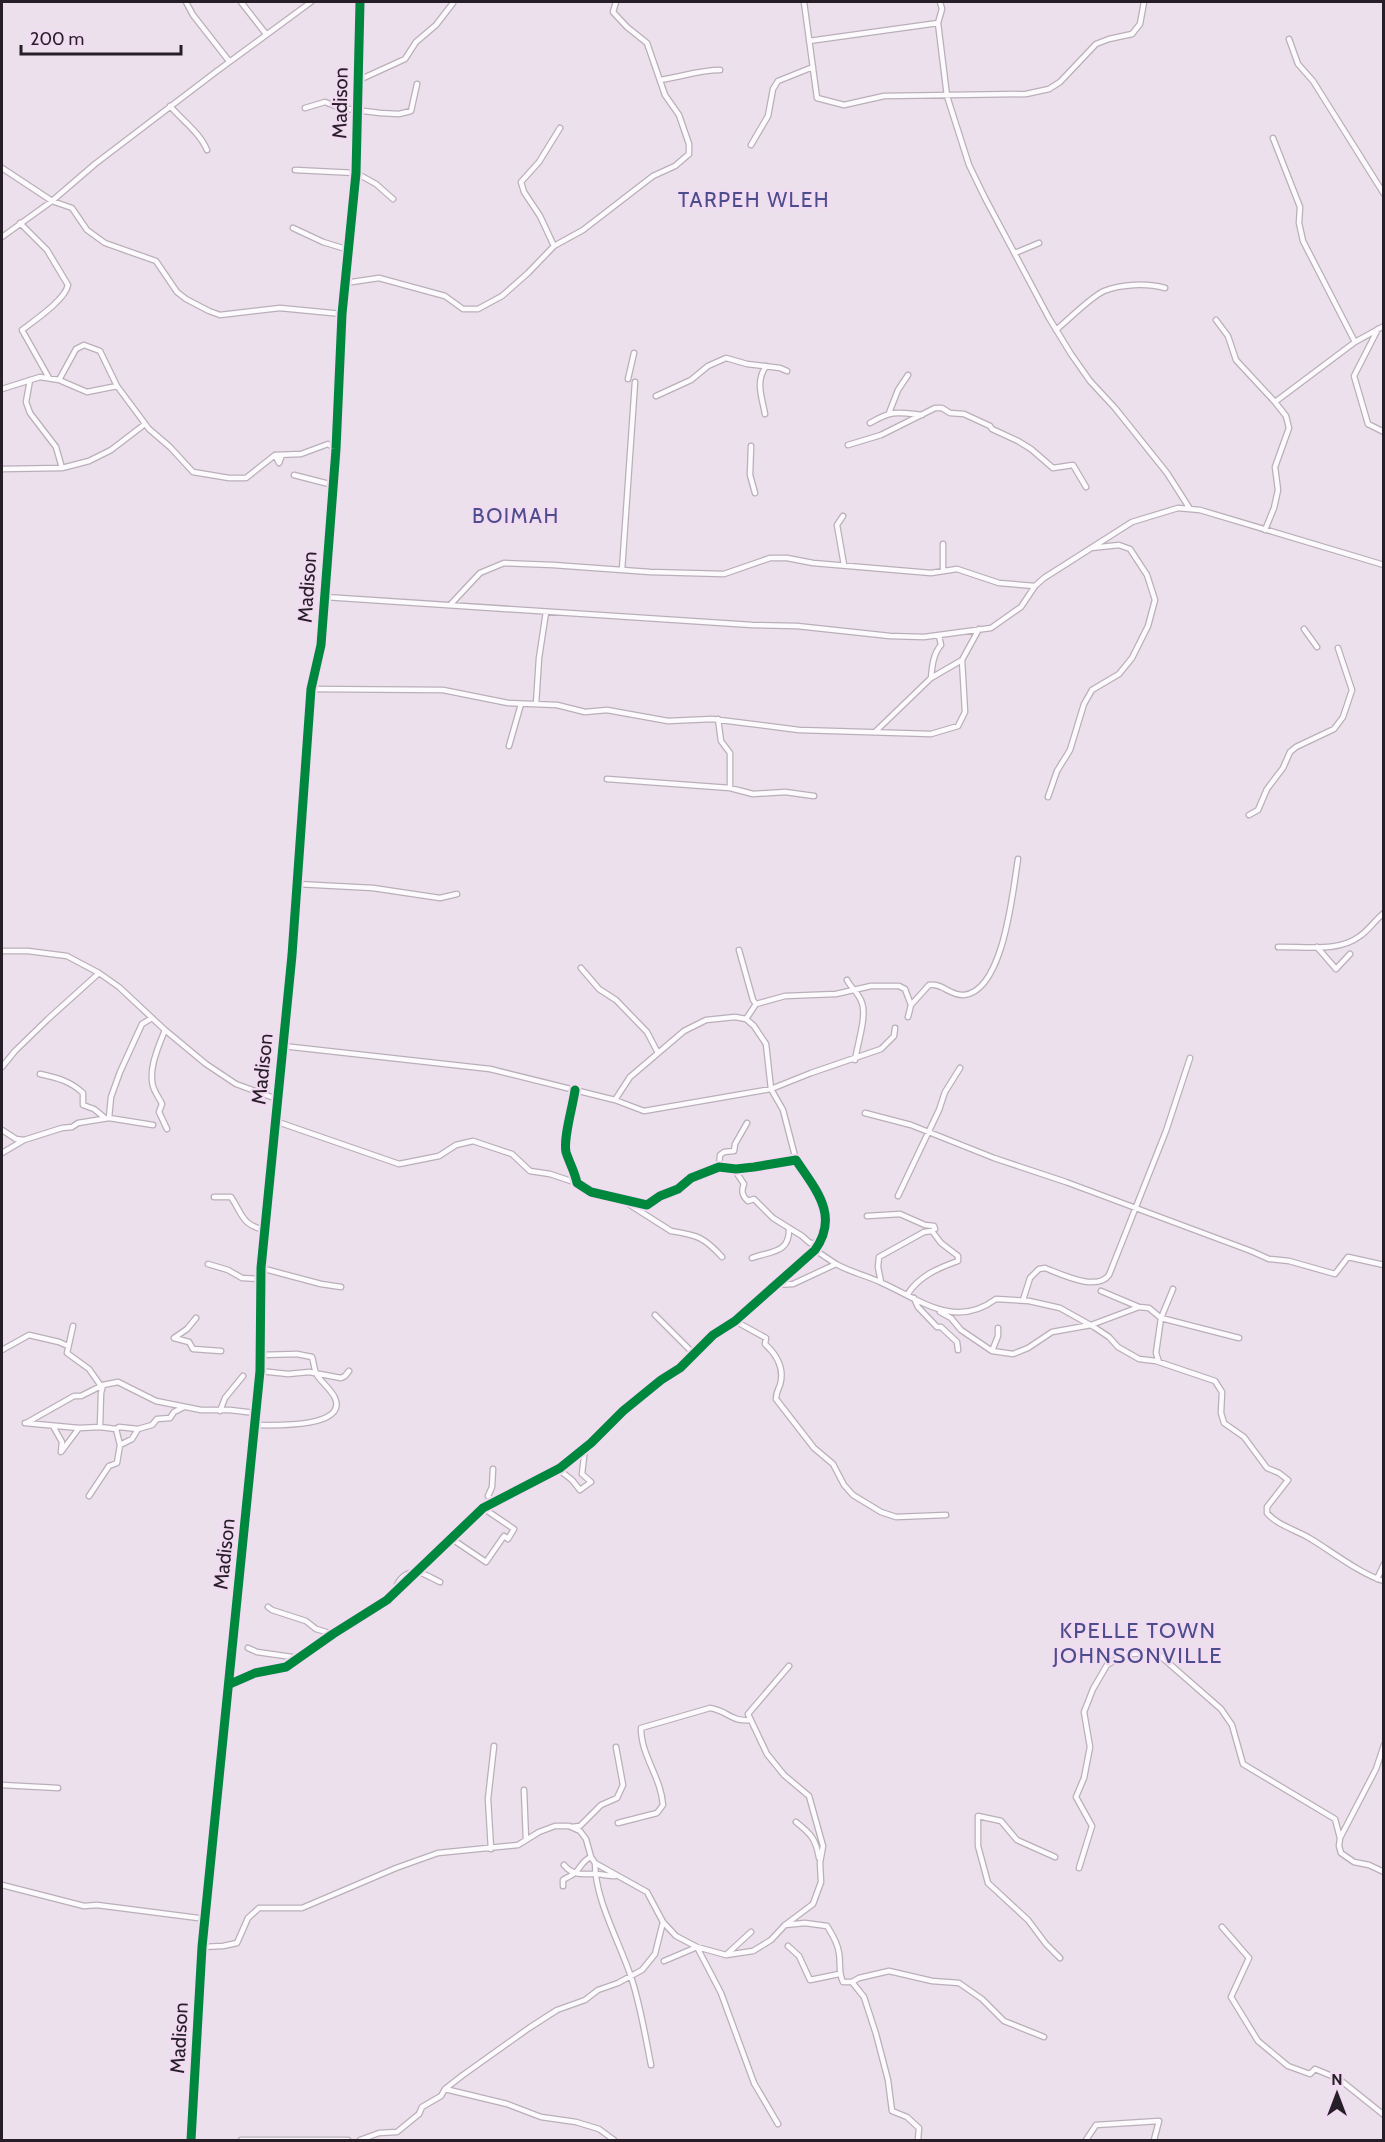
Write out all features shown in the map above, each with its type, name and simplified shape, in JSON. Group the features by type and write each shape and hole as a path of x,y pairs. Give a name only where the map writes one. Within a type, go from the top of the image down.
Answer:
{"street":[{"path":"186,2 193,15 230,61"},
{"path":"241,2 266,34"},
{"path":"2,237 52,201 95,164 170,106 311,2"},
{"name":"Madison","path":"191,2140 202,1947 260,1371 261,1268 264,1230 292,955 311,689 321,645 325,597 336,449 342,314 356,173 360,2"},
{"path":"345,284 379,278 445,296 463,309 478,309 502,296 554,246 583,230 653,176 675,166 689,153 689,144 679,115 665,95 647,43 613,12 616,2"},
{"path":"804,2 817,98 844,105 884,96 1026,94 1049,88 1060,82 1096,44 1132,34 1140,24 1144,2"},
{"path":"940,2 942,9 938,23 947,96 969,165 1056,330 1090,381 1167,473 1190,509"},
{"path":"359,81 405,59 416,42 436,25 453,3"},
{"path":"809,41 938,23"},
{"path":"1289,39 1298,64 1313,81 1383,194"},
{"path":"751,145 768,116 773,89 778,81 813,67"},
{"path":"660,81 685,77 706,70 720,70"},
{"path":"305,108 325,102 340,108 399,114 411,111 417,84"},
{"path":"170,106 185,124 202,138 207,150"},
{"path":"554,246 540,216 524,192 521,182 539,162 561,128"},
{"path":"1273,138 1300,207 1299,223 1303,242 1355,342"},
{"path":"2,168 52,201 72,208 87,230 105,243 156,261 177,292 186,299 220,315 280,308 342,314"},
{"path":"295,170 356,173 376,184 393,199"},
{"path":"20,223 46,250 68,285 66,291 54,303 22,330 49,378"},
{"path":"293,228 323,242 349,250"},
{"path":"1015,253 1039,243"},
{"path":"1056,330 1103,291 1129,286 1165,288"},
{"path":"1216,320 1228,336 1236,360 1286,416 1289,428 1275,467 1278,490 1265,530"},
{"path":"1275,402 1355,342 1381,328"},
{"path":"1381,328 1354,376 1368,424 1383,432"},
{"path":"58,380 76,349 84,345 100,351 117,386 145,424 193,472 229,478 246,478 275,456 301,454 327,444 336,449"},
{"path":"628,379 634,353"},
{"path":"656,396 691,380 708,366 726,358 787,371"},
{"path":"765,414 760,375 766,366"},
{"path":"889,413 897,390 908,375"},
{"path":"2,388 40,377 58,380 87,392 117,386"},
{"path":"31,380 26,402 30,413 56,447 62,468"},
{"path":"622,570 635,382"},
{"path":"848,445 881,435 935,408 942,408 950,413 964,414 1018,441 1053,468 1073,465 1086,487"},
{"path":"870,423 889,413 922,415"},
{"path":"2,470 62,468 89,461 111,450 145,424"},
{"path":"751,446 750,475 754,494"},
{"path":"294,475 333,485"},
{"path":"325,597 797,626 890,636 939,636 991,628 1021,607 1035,586 1044,578 1091,548 1132,522 1179,508 1200,510 1383,565"},
{"path":"843,516 837,525 844,565"},
{"path":"943,544 943,571"},
{"path":"1048,797 1057,771 1070,750 1084,704 1092,690 1119,674 1132,658 1149,626 1155,600 1147,575 1130,549 1119,545 1091,548"},
{"path":"450,605 480,573 504,563 724,574 770,558 787,558 813,564 931,573 957,569 999,583 1035,586"},
{"path":"536,704 539,658 546,612"},
{"path":"311,689 443,690 508,703 557,705 585,712 607,710 668,721 718,719 799,730 931,734 958,726 965,712 962,660 979,629"},
{"path":"1304,629 1317,646"},
{"path":"969,632 970,645"},
{"path":"931,678 937,649 941,645 939,636"},
{"path":"1249,815 1258,810 1267,789 1283,768 1290,752 1334,729 1343,717 1352,690 1338,648"},
{"path":"875,732 931,678 962,660"},
{"path":"509,746 521,704"},
{"path":"718,719 721,741 730,753 730,788"},
{"path":"607,779 730,788 753,794 785,792 814,796"},
{"path":"908,1017 911,1005 929,985 940,986 955,995 967,995 983,985 999,957 1009,921 1018,859"},
{"path":"297,884 373,888 440,898 457,894"},
{"path":"1278,947 1328,947 1345,943 1360,936 1383,913"},
{"path":"1317,947 1336,969 1350,954"},
{"path":"739,950 756,1004"},
{"path":"2,951 28,951 68,956 119,987 206,1064 236,1084 277,1099"},
{"path":"581,968 600,989 616,1000 647,1032 658,1053"},
{"path":"2,1067 48,1019 99,973"},
{"path":"847,980 849,985 856,989 863,1004 855,1060"},
{"path":"746,1019 756,1004 785,996 836,994 871,986 899,986 904,989 911,1005"},
{"path":"230,1684 255,1673 286,1667 387,1600 483,1508 558,1469 585,1448 623,1411 661,1380 680,1368 713,1335 735,1321 820,1243 826,1226 825,1206 796,1160 783,1110 771,1089 766,1044 760,1032 746,1019 735,1017 706,1020 684,1031 630,1077 615,1100"},
{"path":"107,1118 111,1097 142,1024 152,1018"},
{"path":"283,1046 490,1069 615,1100 644,1111 771,1089 881,1049 894,1036 896,1028"},
{"path":"165,1030 158,1048 152,1077 154,1091 162,1104 159,1112 166,1129"},
{"path":"1023,1300 1030,1278 1039,1269 1045,1268 1076,1280 1101,1282 1106,1279 1137,1208 1191,1058"},
{"path":"898,1196 945,1092 960,1068"},
{"path":"40,1074 65,1079 83,1094 83,1105 94,1108 107,1118"},
{"path":"575,1090 566,1152 578,1183"},
{"path":"865,1113 896,1119 994,1158 1137,1208 1269,1259 1335,1274 1348,1257 1383,1265"},
{"path":"2,1152 24,1140 72,1127 78,1123 107,1118 153,1125"},
{"path":"275,1121 399,1164 439,1156 456,1145 473,1141 512,1154 530,1171 550,1174 578,1183 591,1192 647,1205 660,1196 678,1189 691,1178 719,1167 734,1168 796,1160"},
{"path":"719,1167 720,1155 734,1151 735,1144 747,1123"},
{"path":"2,1130 16,1139 24,1140"},
{"path":"734,1168 744,1184 743,1197 748,1201 754,1199 773,1218 810,1243 820,1243"},
{"path":"214,1197 231,1197 245,1222 254,1228 264,1230"},
{"path":"622,1200 671,1231 679,1231 707,1240 722,1257"},
{"path":"867,1216 900,1214 925,1225 934,1226 935,1229 932,1231"},
{"path":"752,1258 783,1247 788,1240 789,1228"},
{"path":"881,1282 879,1257 924,1232 932,1231"},
{"path":"907,1295 922,1277 934,1273 944,1265 958,1261 958,1257 932,1231"},
{"path":"815,1250 836,1264 881,1282 951,1317 961,1330 992,1351 1013,1354 1028,1348 1052,1332 1091,1325 1139,1307"},
{"path":"208,1264 242,1278 261,1280"},
{"path":"774,1285 792,1284 836,1264"},
{"path":"261,1268 341,1287"},
{"path":"1159,1362 1155,1353 1161,1318 1173,1289"},
{"path":"1101,1292 1139,1307 1149,1308 1161,1318 1239,1338"},
{"path":"914,1299 918,1307 934,1324 945,1329 957,1342 958,1350"},
{"path":"938,1310 968,1312 983,1308 996,1299 1023,1300 1060,1308 1091,1325 1125,1351 1140,1359 1159,1362 1215,1381 1222,1392 1221,1413 1224,1423 1244,1437 1267,1468 1288,1480 1267,1507 1267,1513 1272,1519 1380,1580 1383,1564"},
{"path":"655,1315 693,1353"},
{"path":"196,1318 187,1329 174,1338 189,1342 192,1349 198,1351 221,1352"},
{"path":"735,1321 766,1338 765,1344 780,1359 780,1384 776,1399 814,1448 832,1464 844,1485 853,1495 876,1510 896,1517 946,1515"},
{"path":"73,1326 67,1353 89,1369 102,1385 100,1427"},
{"path":"992,1351 998,1336 998,1328"},
{"path":"2,1350 28,1335 68,1346"},
{"path":"255,1425 299,1425 329,1416 334,1410 335,1397 315,1373 314,1360 310,1356 261,1355"},
{"path":"260,1371 288,1374 315,1373 341,1378 349,1371"},
{"path":"220,1411 225,1398 243,1376"},
{"path":"185,1407 174,1412 170,1418 157,1419 152,1425 138,1429 79,1428 25,1423 74,1396 81,1396 102,1385 118,1382 156,1401 185,1407 255,1413"},
{"path":"53,1426 62,1442 61,1452 79,1428"},
{"path":"89,1496 109,1466 117,1463 120,1445 116,1429"},
{"path":"120,1445 132,1439 138,1429"},
{"path":"558,1469 580,1490 591,1482 582,1474 585,1448"},
{"path":"493,1469 492,1486 488,1496 493,1503"},
{"path":"452,1539 486,1562 504,1536 508,1539 514,1529 483,1508"},
{"path":"417,1572 440,1582"},
{"path":"268,1607 306,1621 316,1629 333,1634"},
{"path":"248,1648 257,1652 299,1658"},
{"path":"1079,1868 1092,1826 1076,1797 1090,1747 1084,1712 1093,1689 1107,1665 1125,1654 1157,1653 1221,1709 1232,1725 1243,1764 1335,1819 1340,1838"},
{"path":"789,1666 748,1714 767,1754 784,1775 808,1796 823,1846 820,1863"},
{"path":"618,1823 657,1813 663,1805 663,1793 641,1741 641,1728 710,1708 721,1710 738,1721 751,1720"},
{"path":"491,1849 488,1799 494,1746"},
{"path":"1383,1746 1376,1769 1340,1838 1339,1846 1341,1853 1354,1862 1369,1865 1383,1872"},
{"path":"202,1947 237,1943 248,1918 259,1908 302,1908 396,1868 438,1853 518,1845 539,1832 555,1826 580,1826 601,1805 617,1798 622,1785 616,1747"},
{"path":"2,1785 58,1788"},
{"path":"524,1790 526,1840"},
{"path":"1055,1857 1017,1840 1001,1821 978,1816 978,1846 988,1883 1028,1920 1060,1958"},
{"path":"572,1827 580,1831 595,1863 647,1892 663,1922 676,1936 697,1947 726,1955 753,1951 771,1940 785,1925 813,1904 821,1882 817,1843 796,1822"},
{"path":"563,1886 562,1880 575,1873 586,1859 591,1857"},
{"path":"595,1863 595,1874 610,1925 631,1975 651,2065"},
{"path":"564,1864 575,1873 582,1875 618,1876"},
{"path":"2,1885 84,1906 113,1907 206,1919"},
{"path":"360,2140 379,2133 397,2132 419,2114 422,2107 441,2096 445,2089 529,2028 557,2010 585,2000 597,1990 618,1983 642,1970 655,1954 663,1922"},
{"path":"785,1925 805,1923 826,1926 834,1936 839,1952 839,1974 843,1982 852,1982 859,1978 889,1971 932,1981 959,1983 982,1999 1004,2021 1044,2037"},
{"path":"1222,1927 1249,1959 1231,1997 1258,2040 1288,2066 1310,2073 1316,2069 1320,2070 1326,2075 1339,2079 1383,2115"},
{"path":"726,1955 752,1932"},
{"path":"788,1946 799,1956 810,1980 839,1974"},
{"path":"664,1961 697,1947"},
{"path":"697,1947 721,1993 754,2083 778,2124"},
{"path":"852,1982 864,1997 876,2034 888,2080 892,2111 908,2117 918,2128 918,2140"},
{"path":"445,2089 507,2104 541,2117 576,2122 599,2129 614,2140"},
{"path":"1086,2140 1096,2125 1159,2121 1154,2140"},
{"path":"241,2140 348,2140"}],"cycle path":[{"path":"191,2140 202,1947 260,1371 261,1268 292,955 311,689 321,645 336,449 342,314 356,173 360,2"},
{"path":"230,1684 255,1673 286,1667 387,1600 483,1508 560,1468 591,1443 623,1411 661,1380 680,1368 713,1335 735,1321 815,1250 822,1237 825,1214 817,1192 796,1160 736,1169 719,1167 691,1178 678,1189 660,1196 647,1205 591,1192 577,1183 565,1146 575,1090"}],"district":[{"name":"TARPEH WLEH","path":"754,199"},
{"name":"BOIMAH","path":"516,515"},
{"name":"KPELLE TOWN JOHNSONVILLE","path":"1138,1643"}]}
